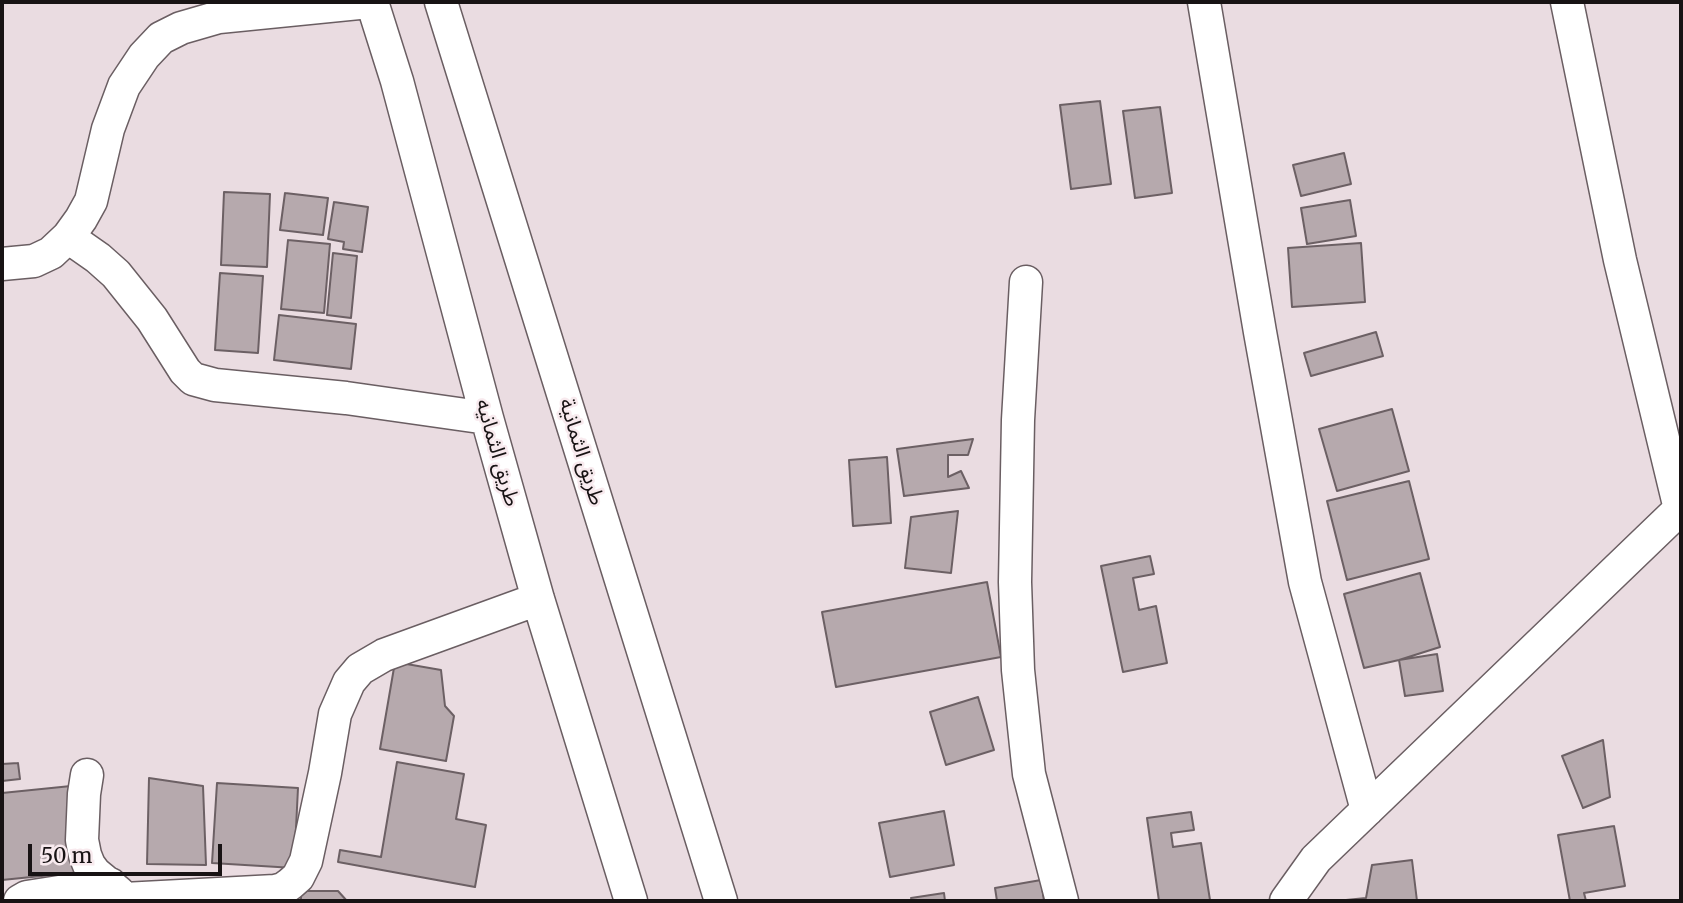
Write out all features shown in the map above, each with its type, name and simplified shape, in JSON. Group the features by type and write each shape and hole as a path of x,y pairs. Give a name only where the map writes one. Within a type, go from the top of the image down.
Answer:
{"street":[{"path":"2,264 34,261 51,253 68,237 81,219 91,201 108,129 124,86 144,56 161,38 181,28 219,17 370,2"},
{"name":"طريق الثمانيه","path":"370,2 397,82 538,599 631,901"},
{"name":"طريق الثمانية","path":"441,2 721,901"},
{"path":"1204,2 1305,582 1367,810"},
{"path":"1286,901 1316,859 1681,509 1620,260 1567,2"},
{"path":"68,237 116,274 152,319 180,364 193,379 215,385 346,398 487,418"},
{"path":"1026,282 1018,420 1014,582 1018,670 1029,774 1062,901"},
{"path":"20,901 27,897 275,891 284,888 298,877 306,861 335,714 349,682 360,668 384,655 538,599"},
{"path":"87,775 82,840 85,855 95,873 119,895"}],"building":[{"path":"1100,101 1111,184 1071,189 1060,105"},
{"path":"1160,107 1172,193 1135,198 1123,111"},
{"path":"1344,153 1351,184 1301,196 1293,165"},
{"path":"224,192 270,194 267,267 221,265"},
{"path":"285,193 328,198 323,235 280,230"},
{"path":"1350,200 1356,236 1307,244 1301,208"},
{"path":"334,202 368,207 362,252 343,249 344,242 328,239"},
{"path":"288,240 330,244 324,313 281,309"},
{"path":"1361,243 1365,302 1292,307 1288,248"},
{"path":"333,253 357,256 351,318 327,315"},
{"path":"220,273 263,276 258,353 215,350"},
{"path":"279,315 356,324 351,369 274,360"},
{"path":"1376,332 1383,356 1311,376 1304,353"},
{"path":"1392,409 1409,471 1337,491 1319,429"},
{"path":"973,439 968,455 948,455 948,477 961,471 969,488 904,496 897,449"},
{"path":"887,457 891,523 853,526 849,460"},
{"path":"1409,481 1429,559 1347,580 1327,501"},
{"path":"958,511 951,573 905,568 911,517"},
{"path":"1150,556 1154,574 1133,578 1139,610 1156,606 1167,663 1123,672 1101,566"},
{"path":"1420,573 1440,647 1364,668 1344,594"},
{"path":"987,582 1001,657 836,687 822,612"},
{"path":"1437,654 1443,691 1405,696 1399,660"},
{"path":"395,662 441,670 445,706 454,716 446,761 380,749"},
{"path":"978,697 994,750 946,765 930,712"},
{"path":"1603,740 1610,797 1583,808 1562,756"},
{"path":"397,762 464,774 456,819 486,825 475,887 338,862 340,850 381,857"},
{"path":"18,763 20,779 2,781 2,764"},
{"path":"149,778 203,786 206,865 147,864"},
{"path":"217,783 298,788 294,868 212,863"},
{"path":"71,786 81,872 2,880 2,793"},
{"path":"944,811 954,865 890,877 879,823"},
{"path":"1191,812 1194,830 1171,833 1173,847 1201,843 1210,900 1159,901 1147,818"},
{"path":"1614,826 1625,886 1584,893 1586,901 1570,901 1558,835"},
{"path":"1412,860 1417,901 1336,901 1366,898 1372,865"},
{"path":"1041,880 1044,901 997,901 995,888"},
{"path":"301,891 338,891 347,901 301,901"},
{"path":"944,893 945,901 912,901 911,898"}]}
